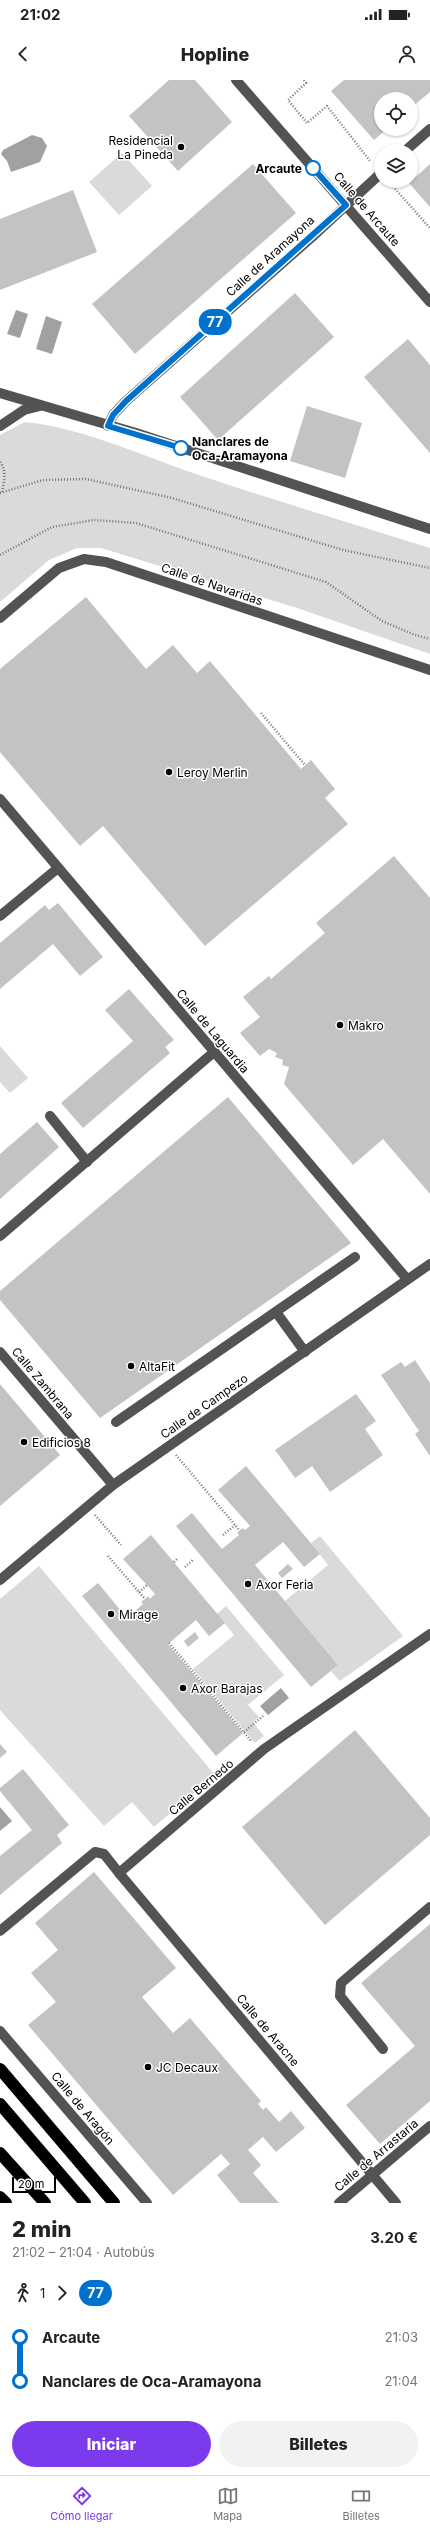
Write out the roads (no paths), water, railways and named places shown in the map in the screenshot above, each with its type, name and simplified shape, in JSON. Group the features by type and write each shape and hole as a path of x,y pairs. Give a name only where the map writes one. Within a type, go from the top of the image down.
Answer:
{"highway":[{"path":"0,2069 114,2203"},
{"path":"0,2104 85,2203"},
{"path":"0,2152 45,2203"},
{"path":"0,2197 6,2203"}],"street":[{"name":"Calle de Arcaute","path":"236,80 430,302"},
{"path":"413,144 430,129"},
{"name":"Calle de Aramayona","path":"108,426 113,415 126,401 374,179"},
{"path":"0,394 136,433 430,529"},
{"path":"0,426 24,410 40,406"},
{"name":"Calle de Navaridas","path":"0,618 59,568 84,559 106,562 430,670"},
{"name":"Calle de Laguardia","path":"0,799 407,1279"},
{"path":"0,916 58,868"},
{"path":"0,1236 214,1052"},
{"path":"50,1116 87,1162"},
{"path":"116,1422 355,1257"},
{"name":"Calle de Campezo","path":"0,1580 113,1485 430,1264"},
{"path":"276,1312 305,1352"},
{"name":"Calle Zambrana","path":"0,1352 113,1485"},
{"name":"Calle Bernedo","path":"119,1873 264,1750 430,1634"},
{"path":"0,1931 95,1852 104,1854 119,1873"},
{"name":"Calle de Aracne","path":"119,1873 396,2203"},
{"path":"383,2049 340,1996 341,1983 430,1907"},
{"name":"Calle de Aragón","path":"0,2031 147,2203"},
{"name":"Calle de Arrastaria","path":"339,2203 430,2126"}],"place":[{"name":"Residencial La Pineda","path":"181,147"},
{"name":"Arcaute","path":"313,168"},
{"name":"Nanclares de Oca-Aramayona","path":"181,448"},
{"name":"Leroy Merlin","path":"169,772"},
{"name":"Makro","path":"340,1025"},
{"name":"AltaFit","path":"131,1366"},
{"name":"Edificios 8","path":"24,1442"},
{"name":"Axor Feria","path":"248,1584"},
{"name":"Mirage","path":"111,1614"},
{"name":"Axor Barajas","path":"183,1688"},
{"name":"JC Decaux","path":"148,2067"}]}
